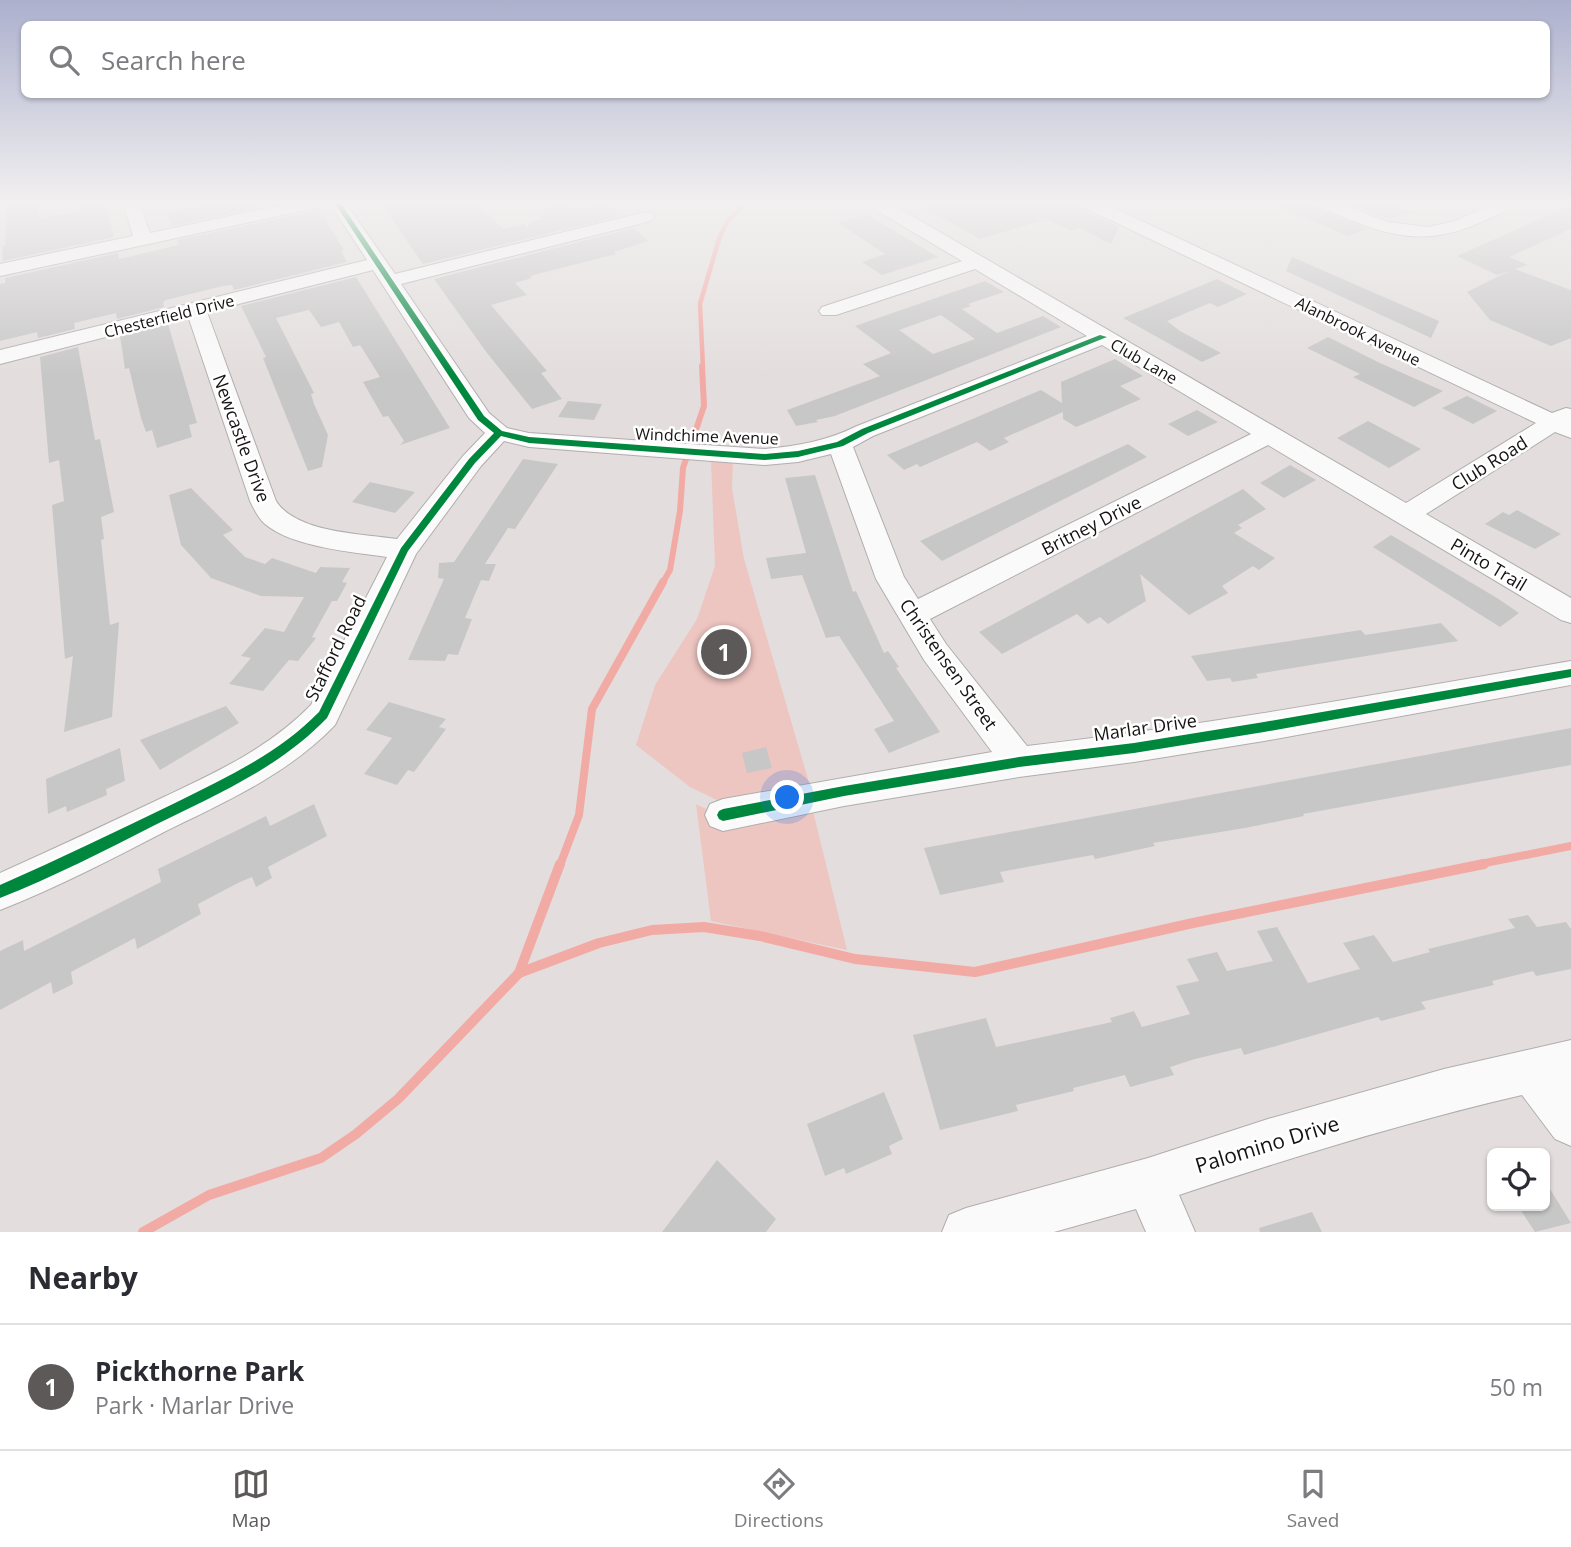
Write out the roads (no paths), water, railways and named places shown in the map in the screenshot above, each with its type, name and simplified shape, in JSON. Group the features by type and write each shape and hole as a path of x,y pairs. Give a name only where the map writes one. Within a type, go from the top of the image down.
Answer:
{"street":[{"path":"0,270 48,259"},
{"path":"376,259 481,418 499,433"},
{"name":"Chesterfield Drive","path":"0,357 196,310 443,259"},
{"name":"Club Lane","path":"973,259 1406,515"},
{"name":"Alanbrook Avenue","path":"1212,259 1565,422"},
{"path":"829,311 977,262"},
{"name":"Newcastle Drive","path":"196,310 263,501 276,519 297,528 404,550"},
{"name":"Windchime Avenue","path":"499,433 561,444 686,453 765,457 798,454 840,444 865,431 1103,337"},
{"name":"Club Road","path":"1406,515 1565,422"},
{"name":"Stafford Road","path":"0,892 250,772 309,731 323,715 404,550 465,470 499,433"},
{"name":"Britney Drive","path":"912,615 1270,434"},
{"name":"Christensen Street","path":"840,444 890,579 935,652 1019,762"},
{"name":"Pinto Trail","path":"1406,515 1571,612"},
{"name":"Marlar Drive","path":"723,815 844,791 1019,762 1264,727 1571,673"},
{"path":"1552,1067 1571,1122"},
{"name":"Palomino Drive","path":"966,1232 1148,1182 1268,1142 1432,1094 1552,1067"},
{"path":"1148,1182 1171,1232"}],"waterway":[{"path":"703,368 700,304 713,259"},
{"path":"662,584 670,570 680,511 683,468 704,406 702,366"},
{"path":"560,865 579,815 592,709 663,582"},
{"path":"1475,865 1571,846"},
{"path":"519,973 560,864"},
{"path":"519,973 599,943 652,930 704,927 760,936 855,959 975,972 1193,923 1484,864"},
{"path":"143,1232 209,1195 321,1158 356,1134 398,1099 519,973"}],"place":[{"name":"Pickthorne Park","path":"724,652"}]}
